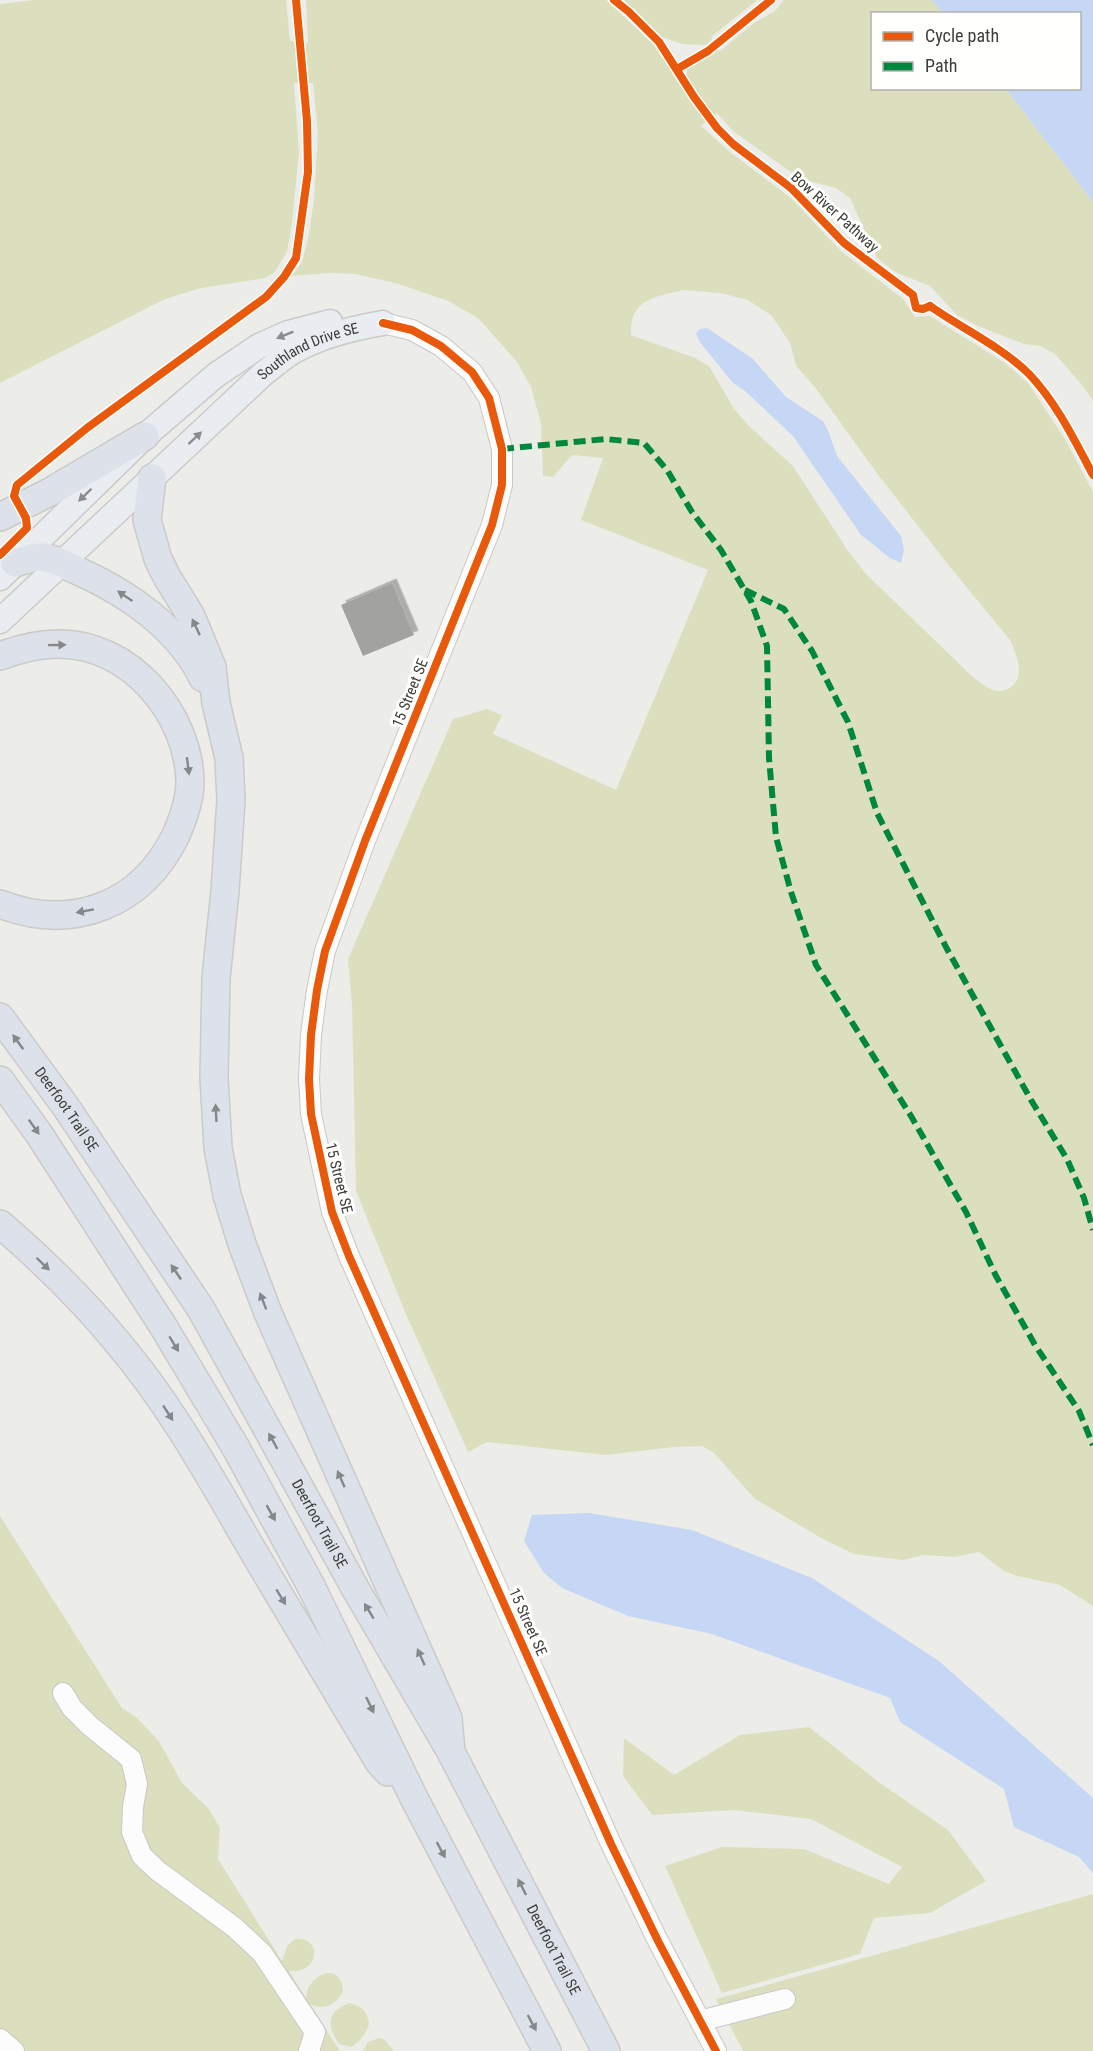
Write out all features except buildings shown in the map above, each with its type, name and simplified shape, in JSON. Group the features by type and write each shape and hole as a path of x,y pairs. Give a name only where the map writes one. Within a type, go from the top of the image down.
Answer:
{"highway":[{"path":"0,517 48,493 145,436"},
{"path":"152,478 147,520 158,559 191,616 212,667 216,703 229,758 231,800 216,978 214,1078 218,1148 227,1195 242,1244 268,1313 448,1718 452,1752"},
{"path":"8,571 42,557 60,562 123,594 149,613 182,645 196,662 216,703"},
{"path":"0,656 23,648 58,644 83,646 131,668 152,689 173,718 185,748 190,783 184,817 168,851 148,877 124,897 98,909 65,915 37,914 0,904"},
{"name":"Deerfoot Trail SE","path":"0,1017 66,1107 201,1310 355,1588 452,1752 606,2051"},
{"path":"0,1080 39,1134 163,1326 236,1448 311,1586 414,1798 547,2051"},
{"path":"0,1224 85,1306 148,1382 205,1469 379,1762 414,1798"}],"main road":[{"name":"Southland Drive SE","path":"8,571 145,436 216,375 259,346 288,333 333,322 354,320 383,323"},
{"name":"Southland Drive SE","path":"0,621 60,562 264,373 292,352 312,342 383,323"}],"street":[{"name":"15 Street SE","path":"383,323 412,330 441,346 472,372 489,398 497,424 502,449 502,485 492,525 365,841 325,951 311,1035 309,1079 311,1114 318,1155 332,1212 349,1256 612,1844 658,1941 716,2051"},
{"path":"63,1693 72,1708 90,1726 131,1759 137,1784 132,1832 142,1856 158,1871 234,1927 262,1953 315,2032 309,2051"},
{"path":"700,2021 785,1999"},
{"path":"0,2040 14,2051"}],"green space":[{"path":"34,0 286,0 290,41 308,43 306,0 606,0 653,44 706,121 701,126 730,152 791,198 841,251 903,299 915,317 930,316 1005,363 1028,383 1065,439 1093,492 1093,1606 1060,1585 1004,1571 979,1552 955,1557 923,1555 903,1560 854,1554 823,1539 755,1499 714,1453 702,1446 605,1455 487,1442 468,1452 405,1312 356,1191 352,1005 348,959 453,719 487,709 502,715 493,734 616,790 708,570 581,520 603,458 572,455 553,477 543,476 541,424 531,387 517,362 478,318 448,301 399,284 356,274 328,273 292,276 302,262 314,200 318,133 313,83 294,83 299,152 292,222 287,252 274,273 265,278 201,288 165,299 0,383 0,4","holes":["683,290 720,293 748,300 771,315 790,343 796,366 814,386 876,472 950,567 1010,640 1019,671 1016,683 1011,687 995,691 973,677 866,574 848,551 793,466 750,427 734,409 709,366 695,358 631,335 634,314 639,307 653,298"]},
{"path":"624,0 757,0 711,37 712,40 705,45 683,44 661,37"},
{"path":"784,0 931,0 943,12 871,12 871,90 1007,90 1093,202 1093,401 1055,354 1040,346 1024,344 978,326 957,315 930,286 895,272 877,258 850,198 836,188 801,179 734,132 717,113 714,116 687,78 687,70 718,49 720,51 754,23 775,11"},
{"path":"0,1516 122,1708 136,1717 159,1741 182,1783 209,1809 220,1828 218,1859 282,1961 287,1946 295,1939 310,1943 314,1949 312,1962 307,1967 299,1971 289,1971 306,1998 312,1982 324,1974 331,1973 341,1982 343,1992 328,2006 320,2007 310,2004 340,2051 0,2051"},
{"path":"809,1727 880,1783 948,1830 986,1881 930,1913 874,1918 860,1954 722,1993 665,1866 722,1847 804,1849 889,1884 902,1867 811,1819 733,1810 652,1815 623,1776 624,1738 674,1775 740,1735"},
{"path":"1093,1894 1093,2051 743,2051 716,1999"},
{"path":"349,2003 363,2010 369,2024 362,2037 351,2047 339,2044 331,2025 336,2011"},
{"path":"379,2038 385,2040 394,2051 363,2051 368,2042"}],"water":[{"path":"931,0 1093,0 1093,202 1007,90 1081,90 1081,12 943,12"},
{"path":"707,328 753,359 786,397 823,421 837,456 901,536 904,550 901,563 890,558 861,535 793,436 745,391 733,383 699,341 696,333 700,329"},
{"path":"589,1513 692,1530 812,1578 939,1661 1093,1798 1093,1873 1079,1857 1014,1827 1004,1789 900,1722 890,1698 712,1634 628,1616 562,1588 544,1573 524,1541 532,1515"}],"marked path":[{"path":"502,449 606,439 644,443 667,470 692,512 721,550 751,601 767,646 769,758 776,837 791,892 816,965 911,1116 966,1212 996,1276 1035,1345 1079,1411 1093,1445"},
{"path":"745,590 784,609 812,651 848,722 877,813 947,949 1031,1100 1067,1159 1084,1198 1093,1230"}],"cycle path":[{"path":"0,555 27,528 26,518 14,496 17,485 87,428 266,297 284,277 296,258 308,172 307,121 296,0"},
{"name":"Bow River Pathway","path":"614,0 659,42 694,97 717,128 733,144 791,188 844,243 913,295 916,308 923,309 930,306"},
{"path":"677,69 708,51 771,0"},
{"path":"930,306 994,346 1029,374 1056,409 1093,475"},
{"path":"383,323 412,330 441,346 472,372 489,398 502,449 502,485 492,525 365,841 325,951 311,1035 309,1079 311,1114 332,1212 349,1256 611,1844 658,1941 716,2051"}]}
